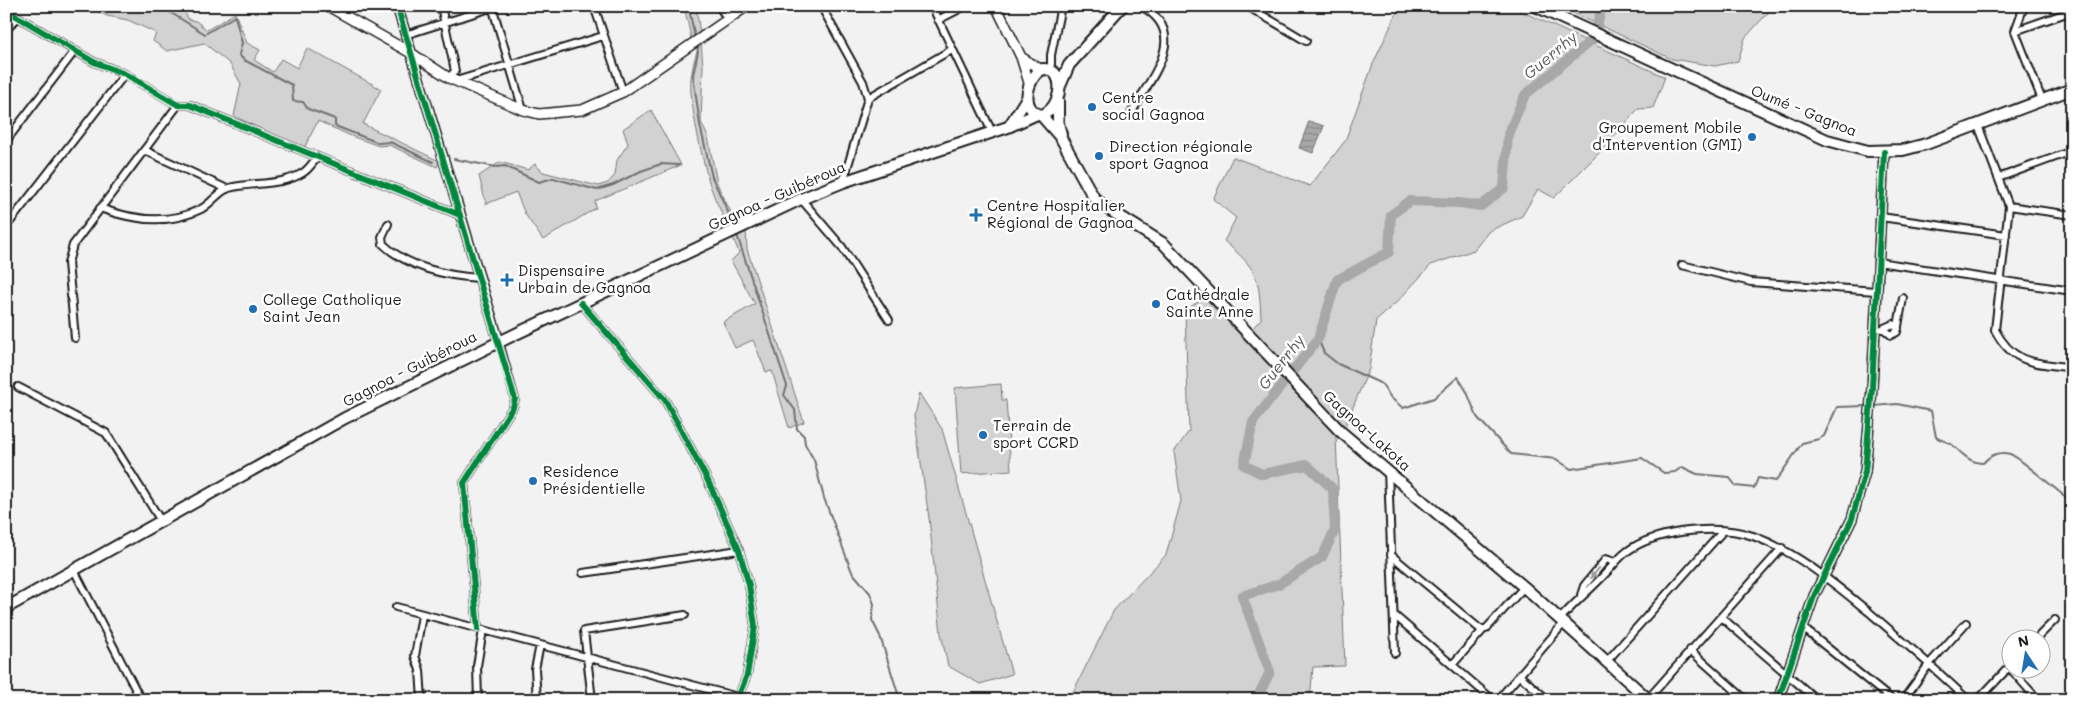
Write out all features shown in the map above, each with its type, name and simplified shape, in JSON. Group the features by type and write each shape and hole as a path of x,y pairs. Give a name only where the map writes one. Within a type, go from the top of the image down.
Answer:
{"main road":[{"path":"1027,98 1031,109 1040,114 1052,110 1069,65 1122,6"},
{"name":"Oumé - Gagnoa","path":"1535,6 1827,140 1868,151 1884,152 1926,144 2072,89"},
{"path":"1010,126 1027,98 1030,86 1045,69 1069,65"},
{"path":"1045,69 1058,77 1059,92"},
{"name":"Gagnoa-Lakota","path":"1059,92 1058,123 1066,146"},
{"name":"Gagnoa - Guibéroua","path":"6,608 333,424 499,342 800,199 1040,114"},
{"name":"Gagnoa-Lakota","path":"1040,114 1057,131 1094,198 1164,244 1340,431 1524,587 1648,699"}],"street":[{"path":"328,6 411,53 452,80 523,110 539,114 582,110 623,92 747,6"},
{"path":"397,6 516,399 514,407 464,484 480,629 477,666 478,700"},
{"path":"441,6 446,22 455,71 452,80"},
{"path":"594,6 623,92"},
{"path":"719,6 728,20"},
{"path":"821,6 863,82 868,98 844,182"},
{"path":"932,6 951,50 992,132"},
{"path":"938,20 965,6"},
{"path":"996,6 1021,57 1030,86"},
{"path":"1021,57 1045,69 1051,55 1062,6"},
{"path":"1131,114 1142,92 1156,73 1164,45 1165,31 1162,23 1142,6"},
{"path":"1247,6 1306,41"},
{"path":"2024,6 2015,31 2042,100"},
{"path":"405,35 494,7 523,110"},
{"path":"6,10 74,52 125,74 178,105 190,105 460,215"},
{"path":"2015,31 2072,11"},
{"path":"6,31 17,17"},
{"path":"452,80 510,65 603,36"},
{"path":"868,98 951,50"},
{"path":"6,141 74,52"},
{"path":"6,226 125,74"},
{"path":"75,338 68,263 69,253 100,208 178,105"},
{"path":"1978,125 2009,206 1995,330 2004,347 2024,360 2072,368"},
{"path":"144,150 227,189"},
{"path":"1998,178 2072,151"},
{"path":"1778,700 1824,575 1852,519 1865,472 1879,329 1876,290 1884,152"},
{"path":"100,208 117,214 164,219 202,208 227,189 293,177 305,172 317,158"},
{"path":"800,199 842,247 890,320"},
{"path":"2009,206 2070,213"},
{"path":"1881,217 2006,235"},
{"path":"388,224 382,237 383,244 389,249 426,268 462,277 479,278"},
{"path":"1878,262 2072,291"},
{"path":"1682,265 1750,282 1876,290"},
{"path":"1879,329 1893,324 1898,329 1903,298"},
{"path":"396,607 738,699 747,675 755,626 746,571 739,550 708,482 665,400 581,303"},
{"path":"18,388 106,433 161,521"},
{"path":"1388,470 1395,653"},
{"path":"1607,661 1723,531"},
{"path":"1498,700 1581,595 1632,548 1665,533 1723,531 1751,535 1782,548 1824,575 1930,663 1968,700"},
{"path":"1648,699 1782,548"},
{"path":"583,574 739,550"},
{"path":"1391,555 1483,630"},
{"path":"74,570 141,700"},
{"path":"1452,665 1524,587"},
{"path":"422,615 415,656 420,670 422,700"},
{"path":"592,700 584,631 685,615"},
{"path":"1394,615 1493,700"},
{"path":"1721,617 1816,700"},
{"path":"2047,628 2055,620"},
{"path":"1903,700 1930,663 1966,623"},
{"path":"1803,628 1892,700"},
{"path":"537,700 535,669 540,645"},
{"path":"1690,650 1746,700"},
{"path":"1519,675 1548,700"},
{"path":"1978,700 2000,677"},
{"path":"2019,678 2038,700"}],"shaded area":[{"path":"87,6 181,6 189,20 196,21 207,30 235,13 247,43 260,50 254,60 273,72 281,59 297,68 307,48 381,89 363,124 439,161 437,167 389,145 379,146 318,121 303,150 234,116 241,84 230,64 204,43 167,51 153,41 156,33 128,20 107,16"},
{"path":"684,6 696,6 700,34 692,42"},
{"path":"1400,6 1510,6 1665,77 1653,108 1638,109 1603,149 1554,198 1538,189 1522,216 1489,231 1474,250 1431,265 1397,302 1376,320 1369,369 1345,426 1248,333 1261,319 1257,283 1254,274 1244,259 1224,241 1236,218 1213,199 1233,157 1310,186 1345,141 1373,64"},
{"path":"1558,6 1774,6 1745,38 1738,61 1715,66 1672,59"},
{"path":"701,42 703,66 701,122 708,137 717,183 737,225 730,230 711,188 704,165 694,116 691,78 694,60"},
{"path":"651,110 681,165 595,201 596,208 543,240 525,214 516,192 486,204 479,176 500,162 528,170 535,164 543,172 598,186 608,183 615,175 617,160 628,144 623,129"},
{"path":"1309,121 1324,126 1313,153 1299,148"},
{"path":"746,229 747,249 804,422 789,428 772,371 766,372 753,340 735,348 723,322 755,304 731,261 739,253 732,235"},
{"path":"1204,297 1336,436 1345,666 1313,667 1310,700 1069,700 1114,610 1166,555 1181,501 1174,452 1189,431 1185,311"},
{"name":"Terrain de sport CCRD","path":"1001,384 1002,400 1006,400 1011,470 961,474 955,388"},
{"path":"919,393 942,429 1012,674 980,684 948,666 941,634 929,518 914,415"}],"waterway":[{"path":"160,6 205,34 235,16 242,43 239,55 244,60 292,85 293,101 303,102 308,109 335,119 335,126 379,143 390,142 433,162"},
{"path":"691,6 690,14 695,38"},
{"name":"Guerrhy","path":"1256,700 1270,672 1242,596 1279,584 1322,557 1335,530 1333,489 1307,465 1262,474 1244,465 1253,422 1318,339 1337,280 1389,252 1391,215 1410,201 1481,206 1504,188 1508,134 1525,95 1594,38 1602,6"},
{"path":"697,45 698,52 693,75 700,125 712,177 734,225"},
{"path":"454,159 496,167 505,166 539,182 553,178 597,190 661,164 679,165"},
{"path":"736,232 787,386 784,395 795,410 797,429 804,436 805,444 814,460 824,498 852,572 870,593 874,604 872,620 880,636 900,700"},
{"path":"1318,339 1324,353 1338,364 1382,384 1391,398 1403,408 1434,398 1458,377 1467,392 1477,417 1511,454 1556,459 1571,469 1642,458 1664,473 1675,472 1682,467 1697,474 1729,477 1736,486 1754,488 1758,478 1776,481 1802,443 1824,436 1837,407 1867,406"},
{"path":"1874,406 1897,404 1931,411 1936,437 1948,442 1969,459 1983,463 1995,454 2010,454 2023,462 2072,502"}],"cycle path":[{"path":"397,6 515,399 513,407 464,483 478,629"},
{"path":"6,10 94,62 125,74 178,105 190,105 460,215"},
{"path":"1778,700 1814,596 1852,519 1865,472 1872,388 1884,152"},
{"path":"581,303 665,400 708,481 739,550 749,585 755,626 747,675 737,700"}],"place":[{"name":"Centre social Gagnoa","path":"1092,107"},
{"name":"Groupement Mobile d'Intervention (GMI)","path":"1752,137"},
{"name":"Direction régionale sport Gagnoa","path":"1099,156"},
{"name":"Centre Hospitalier Régional de Gagnoa","path":"976,215"},
{"name":"Dispensaire Urbain de Gagnoa","path":"507,280"},
{"name":"Cathédrale Sainte Anne","path":"1156,304"},
{"name":"College Catholique Saint Jean","path":"253,309"},
{"name":"Terrain de sport CCRD","path":"983,435"},
{"name":"Residence Présidentielle","path":"533,481"}]}
